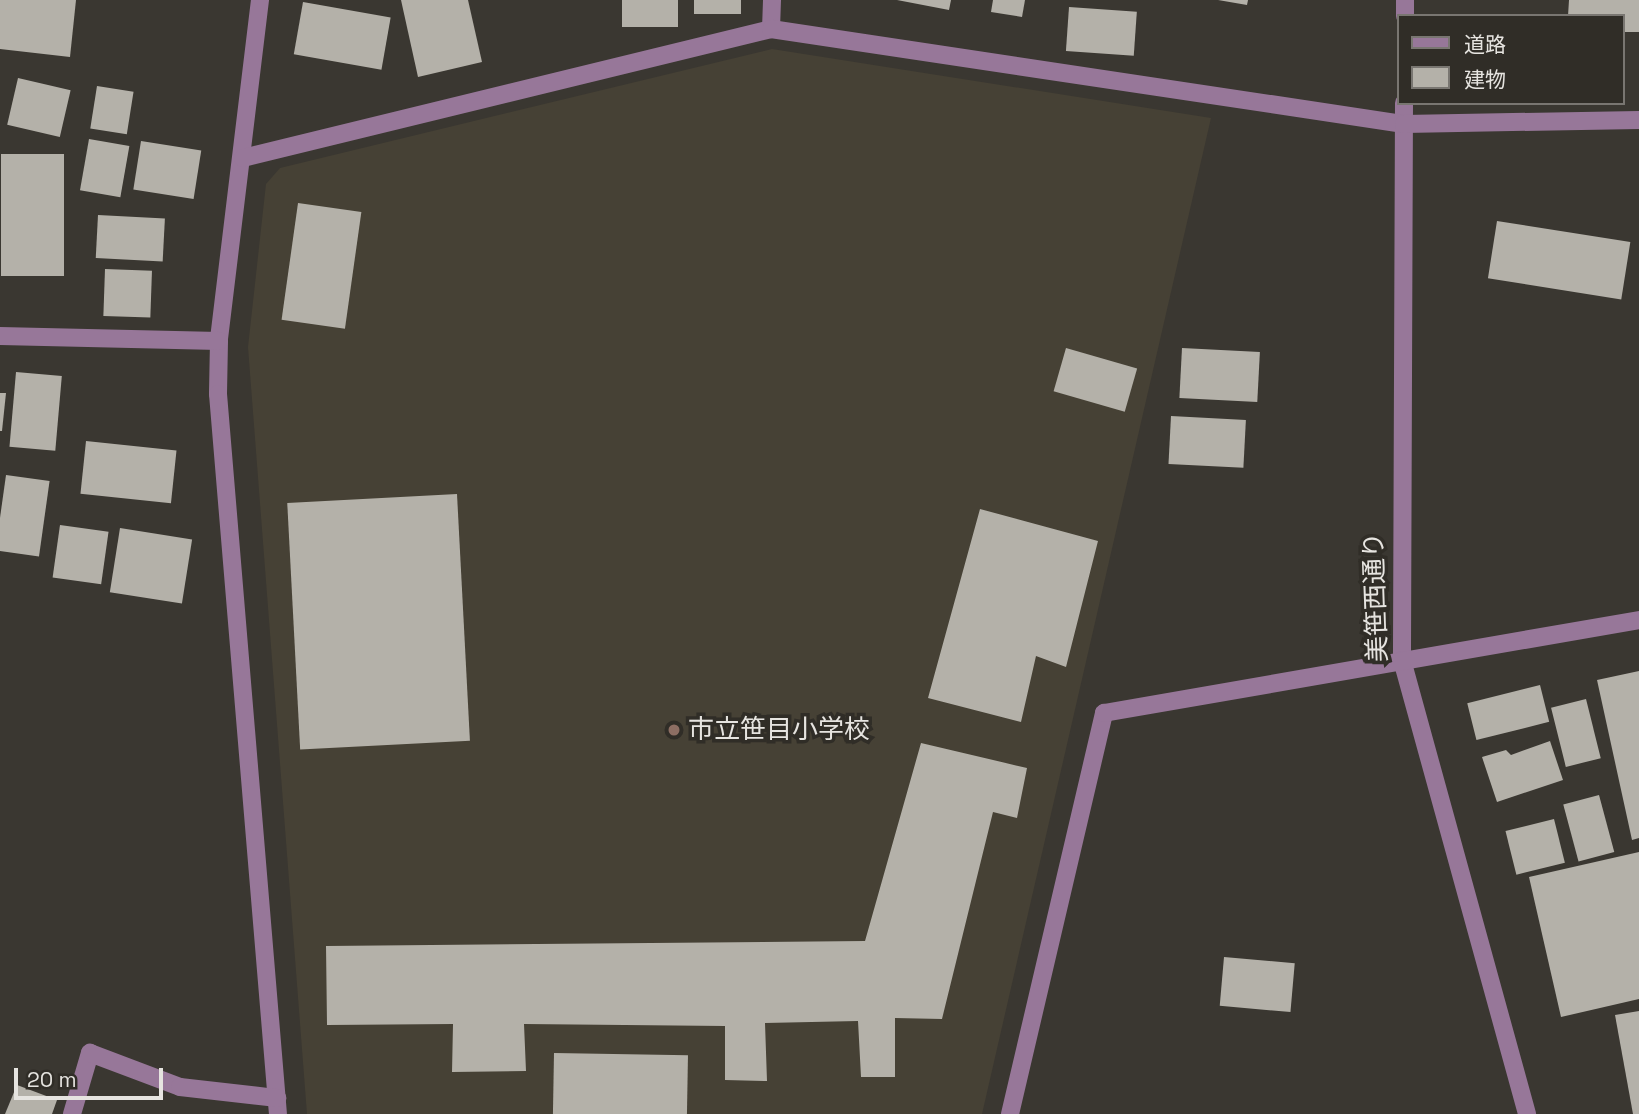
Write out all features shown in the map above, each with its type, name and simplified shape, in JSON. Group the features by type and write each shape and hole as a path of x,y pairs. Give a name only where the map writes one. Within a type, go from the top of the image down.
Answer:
{"street":[{"path":"72,1114 90,1053 180,1087 277,1106 218,394 219,341 260,0"},
{"path":"771,29 772,0"},
{"path":"243,158 771,29 1404,124 1639,120"},
{"name":"美笹西通り","path":"1404,105 1402,660 1527,1114"},
{"path":"0,336 219,341"},
{"path":"1010,1114 1104,713 1639,620"}],"shaded area":[{"name":"市立笹目小学校","path":"772,49 1211,118 982,1114 307,1114 248,347 266,184 280,168"}],"building":[{"path":"0,0 76,0 70,57 0,49"},
{"path":"401,0 468,0 482,62 418,77"},
{"path":"622,0 678,0 678,27 622,27"},
{"path":"694,0 741,0 741,14 694,14"},
{"path":"897,0 951,0 949,10"},
{"path":"993,0 1025,0 1022,17 991,12"},
{"path":"1218,0 1248,0 1247,5"},
{"path":"1569,0 1639,0 1639,32 1625,32 1625,14 1568,14"},
{"path":"303,2 391,17 381,70 294,54"},
{"path":"1069,7 1137,12 1134,56 1066,51"},
{"path":"18,78 71,90 60,137 7,125"},
{"path":"97,86 134,92 127,134 90,128"},
{"path":"89,139 129,146 120,197 80,190"},
{"path":"141,141 201,151 194,199 133,189"},
{"path":"1,154 64,154 64,276 1,276"},
{"path":"298,203 361,212 345,329 282,320"},
{"path":"98,215 165,219 163,261 96,258"},
{"path":"1497,221 1630,242 1621,299 1488,278"},
{"path":"105,269 152,271 150,318 103,316"},
{"path":"1066,348 1137,368 1125,412 1054,391"},
{"path":"1182,348 1260,352 1257,402 1179,398"},
{"path":"16,372 62,376 55,451 9,447"},
{"path":"0,393 6,393 2,431 0,431"},
{"path":"1171,416 1246,420 1243,468 1168,464"},
{"path":"86,441 177,451 171,503 80,494"},
{"path":"6,475 50,481 39,556 0,551 0,518"},
{"path":"457,494 470,741 300,750 287,503"},
{"path":"980,509 1098,541 1066,667 1036,656 1021,722 928,698"},
{"path":"60,525 109,532 101,584 53,577"},
{"path":"120,528 192,539 182,604 110,592"},
{"path":"1639,671 1639,838 1632,840 1597,680"},
{"path":"1540,685 1549,722 1476,740 1467,703"},
{"path":"1586,699 1601,758 1566,767 1551,708"},
{"path":"1550,741 1563,780 1497,802 1482,757 1506,750 1511,755"},
{"path":"921,743 1027,768 1017,818 993,812 942,1019 895,1018 895,1077 861,1077 858,1021 765,1023 767,1081 725,1080 725,1026 524,1024 526,1071 452,1072 453,1024 327,1025 326,946 865,941"},
{"path":"1599,795 1614,852 1579,862 1563,805"},
{"path":"1554,819 1565,863 1516,875 1505,831"},
{"path":"1639,852 1639,999 1561,1017 1529,877"},
{"path":"1224,957 1295,963 1290,1012 1220,1006"},
{"path":"1639,1011 1639,1114 1633,1114 1615,1015"},
{"path":"554,1053 688,1055 687,1114 553,1114"},
{"path":"17,1085 57,1100 52,1114 5,1114"}],"place":[{"name":"市立笹目小学校","path":"674,730"}]}
